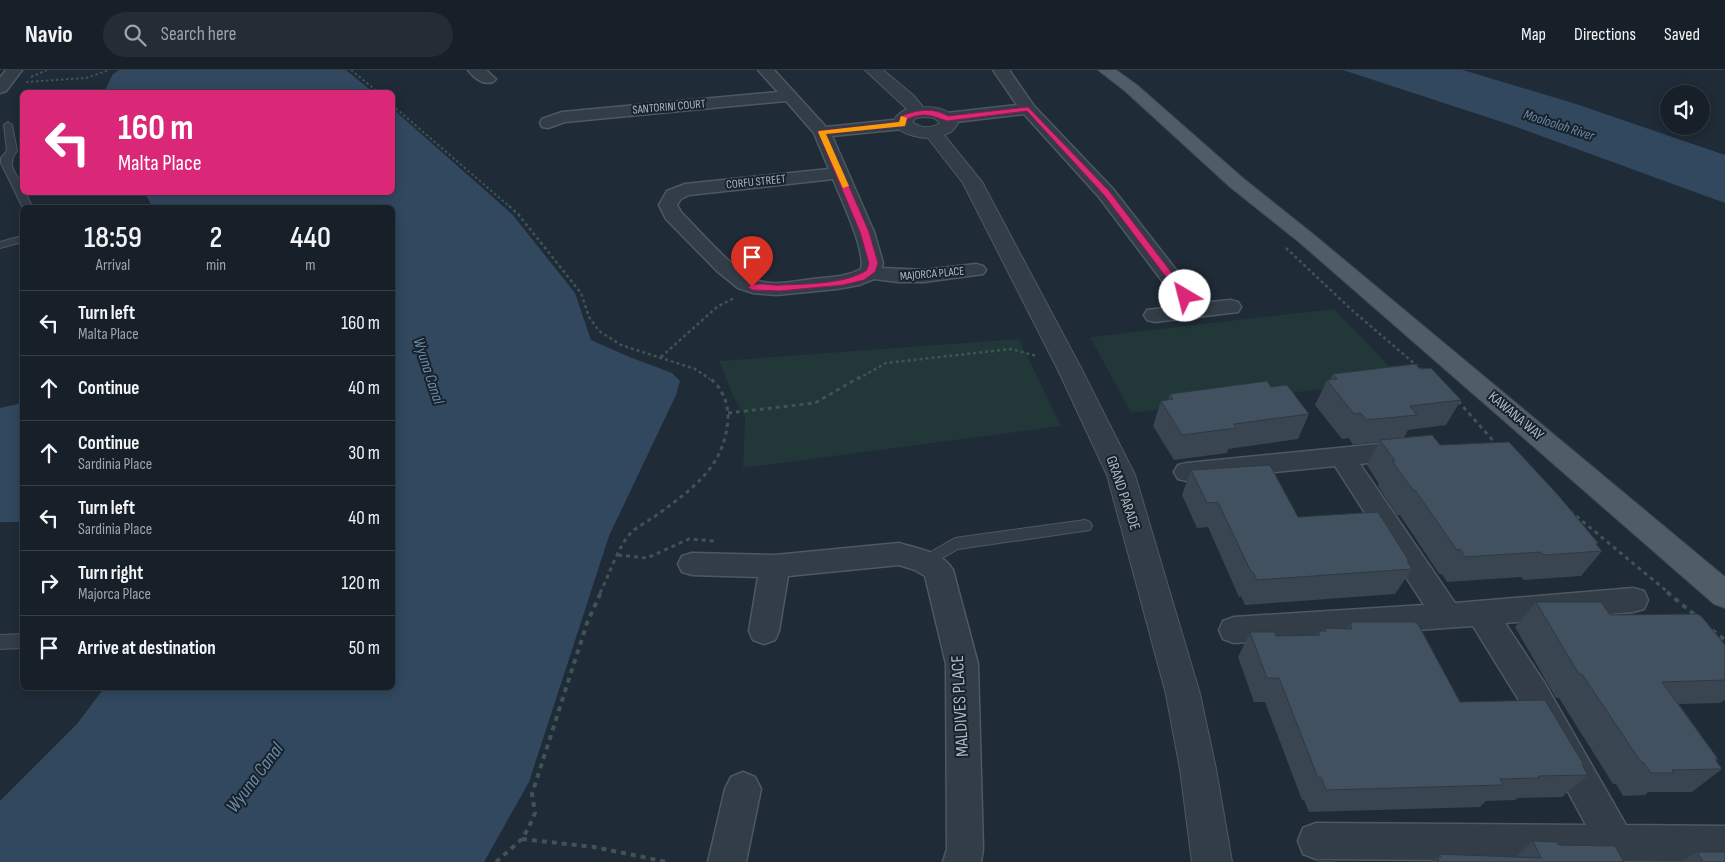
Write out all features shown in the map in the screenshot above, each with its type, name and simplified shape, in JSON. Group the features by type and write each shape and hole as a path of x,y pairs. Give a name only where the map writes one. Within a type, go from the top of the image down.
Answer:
{"main road":[{"path":"1106,70 1131,88 1237,183 1306,238"},
{"path":"1129,70 1306,238"},
{"name":"KAWANA WAY","path":"1306,238 1725,595"}],"street":[{"path":"0,88 14,70"},
{"path":"752,287 780,288 843,282 861,278 871,272 873,263 872,254 822,132 766,70"},
{"name":"GRAND PARADE","path":"873,70 933,121 972,182 1070,370 1120,475 1183,694 1198,769 1212,862"},
{"path":"1001,70 1028,109 1106,193 1196,311"},
{"name":"SANTORINI COURT","path":"563,134 543,119 791,96"},
{"path":"903,124 903,118 933,121 1028,109"},
{"path":"822,132 903,124 918,132 933,121"},
{"name":"CORFU STREET","path":"752,287 735,276 673,215 668,205 674,195 685,190 698,188 840,173"},
{"name":"MAJORCA PLACE","path":"871,272 891,277 907,278 976,270"},
{"path":"1155,315 1230,307"},
{"path":"1187,472 1434,448"},
{"path":"1342,457 1447,616"},
{"path":"692,564 775,566 899,554 925,562"},
{"name":"MALDIVES PLACE","path":"925,562 938,570 962,664 964,849 962,862"},
{"path":"764,631 775,566"},
{"path":"1234,630 1447,616 1633,600"},
{"path":"1481,613 1532,692 1622,853"},
{"path":"727,862 743,789"},
{"path":"1316,841 1622,853 1725,844"}],"lane":[{"path":"8,125 12,151 6,158 6,163 20,192"},
{"path":"0,245 20,240"},
{"path":"925,562 955,544 1085,526"},
{"path":"0,642 20,641"}],"path":[{"path":"26,82 86,78 109,70"},
{"path":"351,70 376,90"},
{"path":"395,108 518,214 581,293 589,317 599,331 621,345 694,369 712,380 724,394 728,413 727,435 718,456 702,479 680,498 629,535 618,555 587,623 532,794 535,813 522,839 496,862"},
{"path":"1279,242 1339,300 1428,374"},
{"path":"661,357 717,307 752,287"},
{"path":"728,413 814,403 886,363 1011,349 1037,356"},
{"path":"1454,396 1501,449"},
{"path":"1569,510 1699,619"},
{"path":"1706,624 1725,640"},
{"path":"522,839 582,844 634,853 668,862"}],"green space":[{"path":"1334,309 1402,379 1131,413 1090,337"},
{"path":"1019,339 1061,426 743,468 745,416 735,400 719,361"}],"water":[{"path":"119,70 346,70 371,90 105,90 113,74"},
{"name":"Mooloolah River","path":"1343,70 1463,70 1576,104 1660,133 1660,135 1667,135 1725,155 1725,203 1511,125"},
{"name":"Wyuna Canal","path":"395,111 512,214 575,293 591,340 672,373 680,381 676,395 609,536 529,782 484,862 0,862 0,801 77,724 102,690 395,690 395,205 151,205 146,195 395,195"},
{"path":"20,403 20,522 0,522 0,408"}],"building":[{"path":"1415,364 1420,369 1431,368 1461,400 1410,406 1417,415 1366,420 1361,413 1354,414 1327,380 1337,379 1333,374"},
{"path":"1267,381 1271,387 1287,385 1309,414 1234,424 1236,428 1182,435 1161,401 1173,399 1170,394"},
{"path":"1432,435 1440,445 1509,442 1559,496 1598,543 1596,544 1602,551 1544,555 1541,552 1465,557 1460,549 1457,550 1415,490 1413,490 1392,461 1395,461 1380,440"},
{"path":"1270,465 1298,517 1378,512 1409,561 1407,561 1412,569 1257,580 1253,572 1251,572 1218,502 1207,503 1191,470"},
{"path":"1536,602 1601,602 1610,615 1698,614 1702,617 1725,645 1725,680 1662,682 1718,759 1715,759 1722,769 1672,770 1674,773 1651,773 1641,762 1582,674 1579,674"},
{"path":"1351,622 1414,622 1418,624 1460,702 1545,700 1584,765 1582,765 1588,775 1500,779 1503,785 1326,790 1321,777 1318,778 1279,678 1267,678 1250,632 1275,632 1276,636 1320,635 1318,631 1326,631 1325,628 1352,629"},
{"path":"1533,841 1557,842 1559,845 1615,846 1624,862 1439,862 1437,857 1441,857 1439,854 1541,858"},
{"path":"1697,852 1725,852 1725,862 1703,862"},
{"path":"1317,860 1334,861 1335,862 1317,862"}],"slow traffic":[{"path":"845,186 822,132 903,124 903,118"}],"route":[{"path":"752,287 780,288 843,282 861,278 871,272 872,254 822,132 903,124 903,118 918,112 932,112 947,118 1028,109 1094,178 1185,296"}]}
